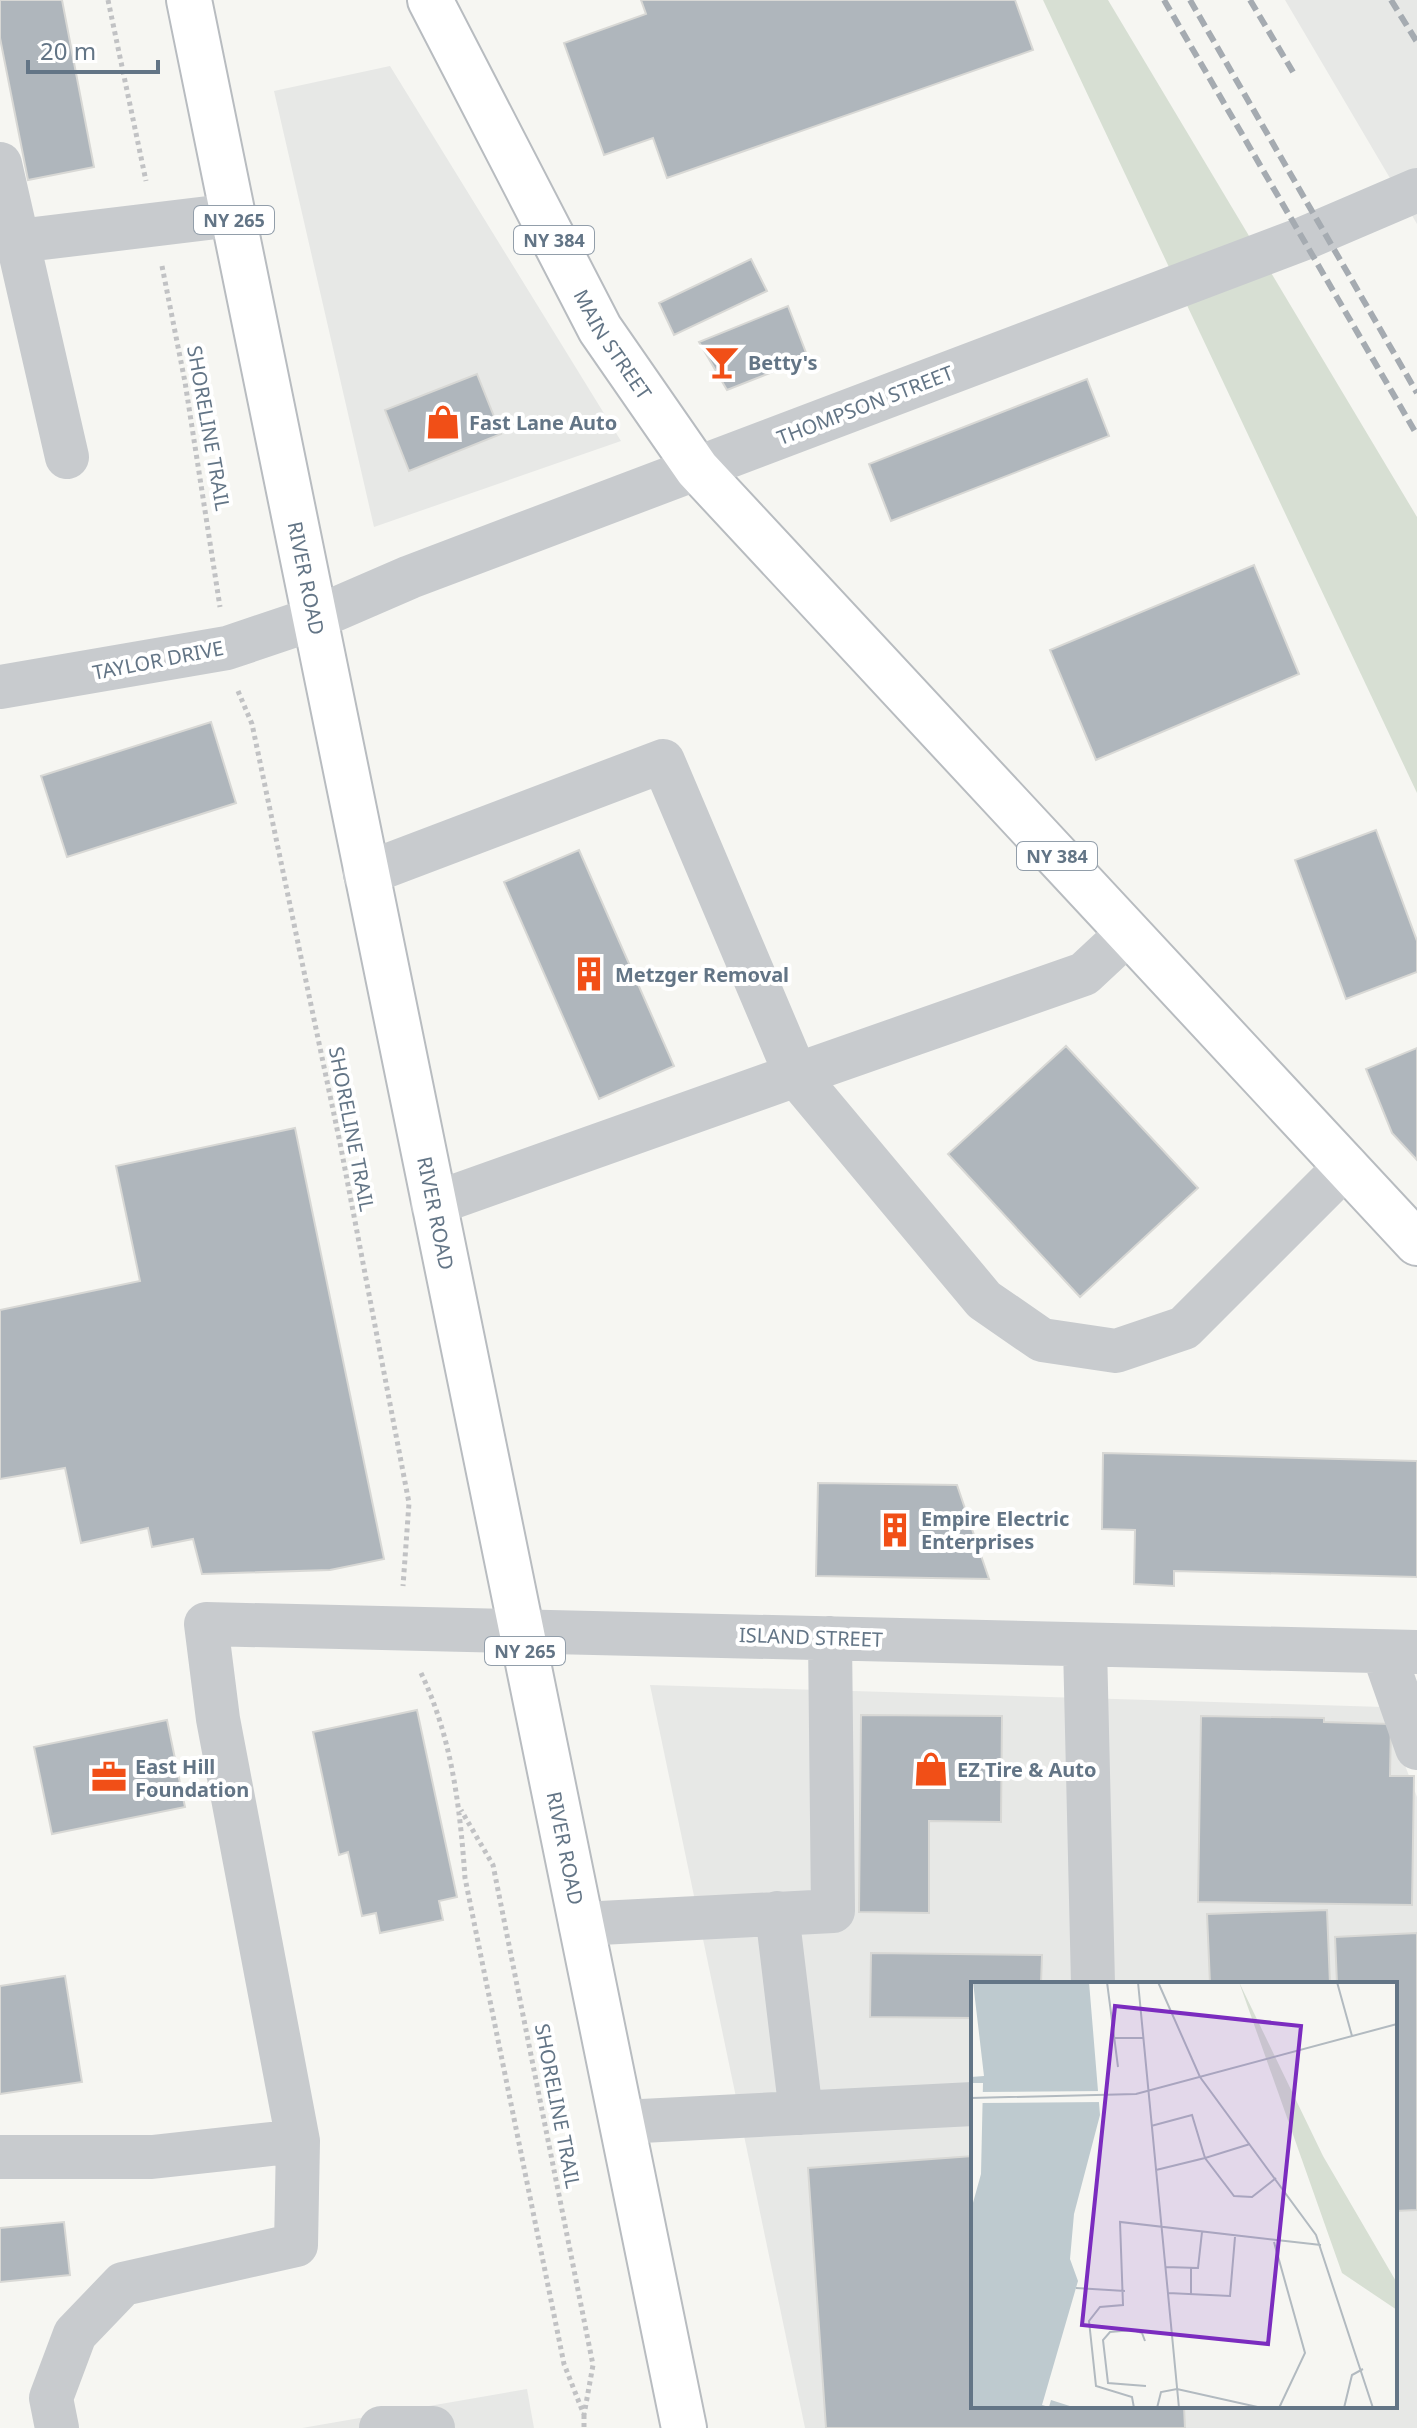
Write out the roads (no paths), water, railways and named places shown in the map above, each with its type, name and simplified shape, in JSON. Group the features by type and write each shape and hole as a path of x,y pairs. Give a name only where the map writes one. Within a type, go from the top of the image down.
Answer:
{"main road":[{"name":"RIVER ROAD","path":"189,0 684,2428"},
{"name":"MAIN STREET","path":"430,0 600,329 697,469"},
{"name":"NY 384","path":"697,469 1417,1243"}],"street":[{"path":"0,164 67,457"},
{"name":"THOMPSON STREET","path":"313,619 410,577 1305,238 1417,190"},
{"path":"18,241 233,215"},
{"name":"TAYLOR DRIVE","path":"16,685 227,648 313,619"},
{"path":"365,874 663,761 796,1075 984,1300 1042,1340 1116,1351 1184,1328 1346,1166"},
{"path":"433,1204 1084,974 1128,933"},
{"name":"ISLAND STREET","path":"298,2141 218,1719 206,1624 521,1629 1400,1653"},
{"path":"581,1924 833,1911 830,1638"},
{"path":"1085,1646 1093,1982"},
{"path":"1400,1653 1417,1748"},
{"path":"777,1913 801,2113"},
{"path":"622,2122 971,2104"},
{"path":"0,2157 152,2157 298,2141 296,2245 123,2284 75,2334 51,2398 57,2428"},
{"path":"381,2428 433,2428"}],"railway":[{"path":"1164,0 1417,435"},
{"path":"1190,0 1417,393"},
{"path":"1250,0 1293,72"},
{"path":"1391,0 1417,42"}],"place":[{"name":"Betty's","path":"722,362"},
{"name":"Fast Lane Auto","path":"443,422"},
{"name":"Metzger Removal","path":"589,974"},
{"name":"Empire Electric Enterprises","path":"895,1530"},
{"name":"EZ Tire & Auto","path":"931,1769"},
{"name":"East Hill Foundation","path":"109,1777"}]}
